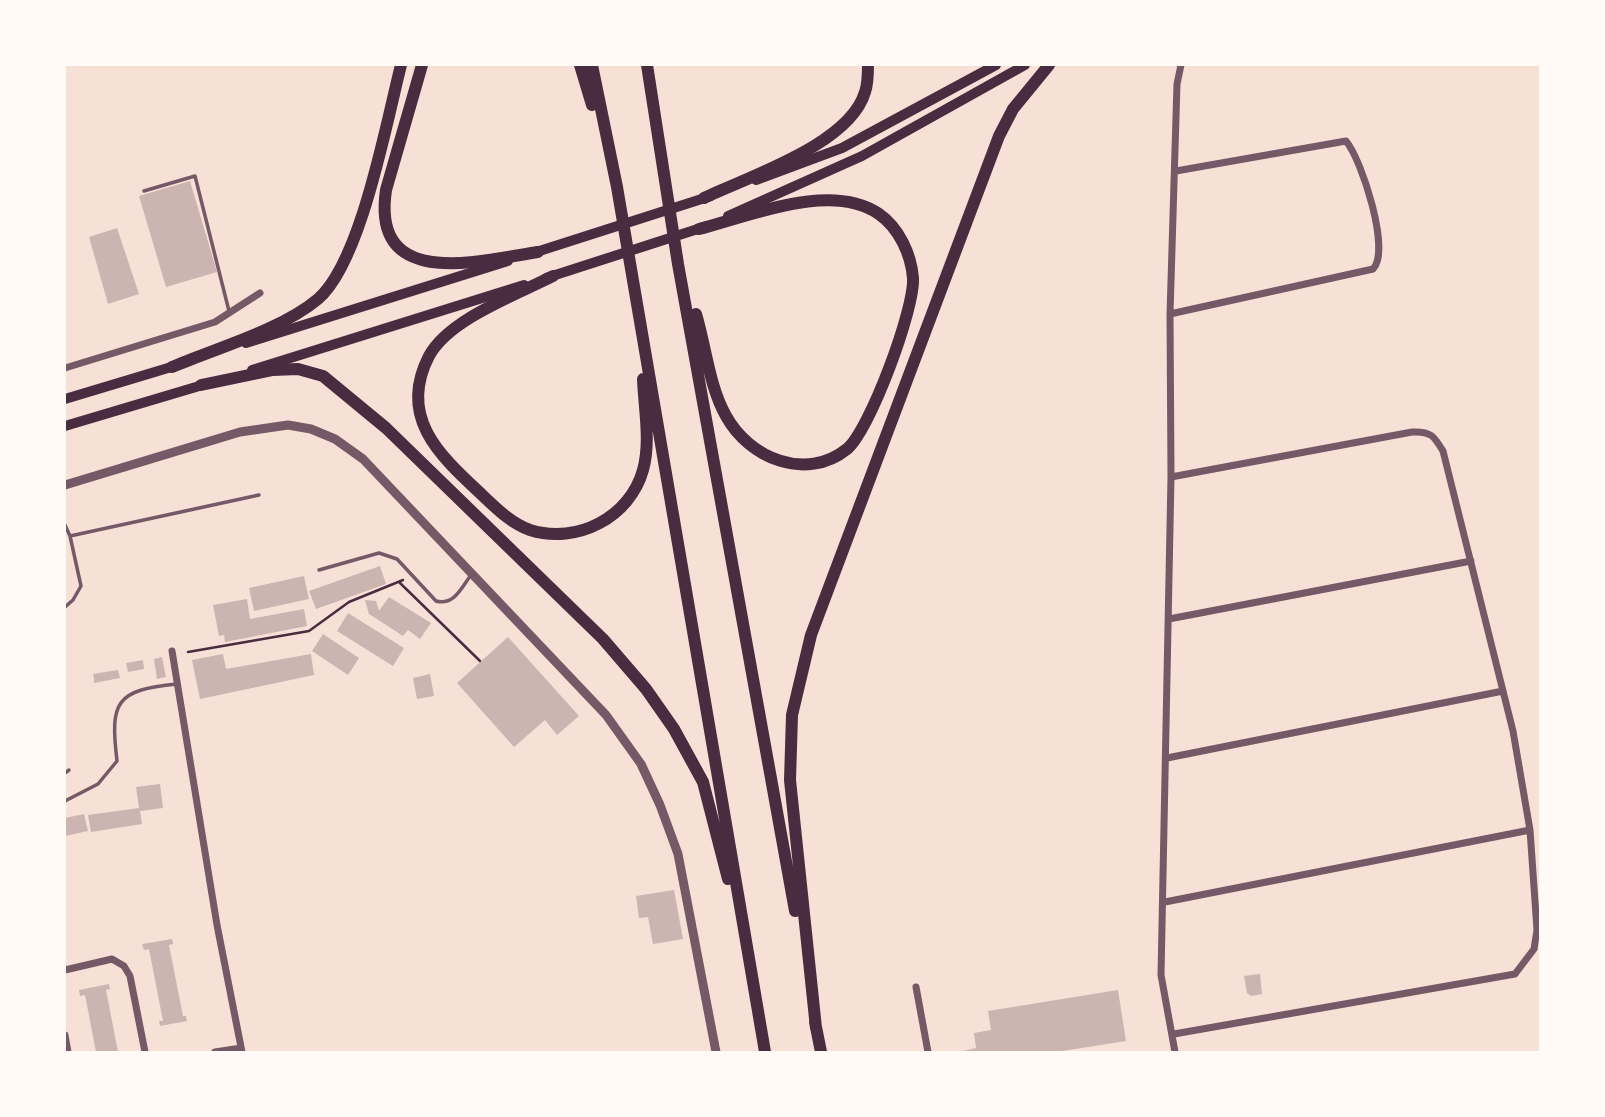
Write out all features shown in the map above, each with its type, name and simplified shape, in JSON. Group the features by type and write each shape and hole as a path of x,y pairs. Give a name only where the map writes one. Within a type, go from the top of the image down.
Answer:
{"highway":[{"path":"172,367 303,310 333,284 352,249 401,65"},
{"path":"422,65 386,190 384,207 387,227 393,237 411,257 427,263 451,265 538,252"},
{"path":"580,65 617,187 765,1052"},
{"path":"592,65 612,172"},
{"path":"649,65 680,270 821,1052"},
{"path":"704,198 814,146 839,128 857,108 866,92 868,65"},
{"path":"816,1028 790,780 792,715 799,679 811,635 976,191 1013,109 1049,65"},
{"path":"680,270 725,415 739,435 778,462 799,466 819,464 847,449 865,426 912,294 910,262 897,232 879,214 862,206 844,200 820,199 699,229"},
{"path":"553,276 461,324 443,338 430,355 422,375 418,397 421,421 430,442 444,460 509,518 528,529 544,533 582,531 615,514 630,499 644,468 646,453 641,330"},
{"path":"201,385 273,370 298,369 323,376 386,428 603,639 667,718 703,782 752,985"}],"main road":[{"path":"65,399 704,198 842,148 996,65"},
{"path":"65,426 699,229 862,156 1024,65"}],"street":[{"path":"1175,1052 1174,1034 1161,975 1165,901 1171,477 1170,314 1177,84 1181,65"},
{"path":"1170,314 1376,268 1379,246 1360,164 1346,141 1176,171"},
{"path":"65,368 203,326 230,313 260,293"},
{"path":"65,485 240,432 288,425 312,429 335,439 363,459 606,715 641,764 678,854 716,1052"},
{"path":"1171,477 1412,432 1427,432 1435,436 1443,451 1503,691 1530,830 1536,902 1534,949 1522,967 1503,978 1174,1034"},
{"path":"1169,619 1471,561"},
{"path":"172,651 217,925 242,1050 215,1052"},
{"path":"1167,758 1503,691"},
{"path":"1165,901 1530,830"},
{"path":"65,970 112,959 124,966 130,976 145,1052"},
{"path":"916,988 928,1052"},
{"path":"65,1035 68,1052"}],"lane":[{"path":"144,191 195,176 230,313"},
{"path":"70,536 259,495"},
{"path":"65,525 81,586 74,600 65,607"},
{"path":"319,570 379,553 397,559 436,601 445,603 451,601 473,573"},
{"path":"65,801 98,784 117,761 114,714 123,699 148,688 177,684"}],"path":[{"path":"188,652 309,631 349,602 413,575"},
{"path":"399,582 480,661"}],"building":[{"path":"190,181 217,272 166,287 139,196"},
{"path":"117,228 139,294 108,304 89,237"},
{"path":"380,566 386,584 316,609 309,591"},
{"path":"304,576 309,599 254,611 249,588"},
{"path":"389,597 431,623 420,639 408,630 403,636 369,614 365,600 376,601 379,611"},
{"path":"247,599 250,619 304,609 307,626 225,642 224,635 219,636 213,605"},
{"path":"348,613 404,648 393,666 337,631"},
{"path":"323,634 359,658 348,675 312,651"},
{"path":"508,637 579,716 557,735 545,720 514,747 457,683"},
{"path":"223,654 226,669 311,654 314,675 200,699 192,660"},
{"path":"162,657 166,677 157,679 154,659"},
{"path":"143,660 144,669 128,672 126,663"},
{"path":"118,670 120,678 94,683 93,674"},
{"path":"430,674 434,696 417,699 413,678"},
{"path":"160,784 163,808 140,811 142,824 91,832 88,815 139,808 136,787"},
{"path":"84,814 88,831 65,836 65,818"},
{"path":"674,890 683,939 653,944 648,917 639,918 636,896"},
{"path":"172,939 173,944 169,945 183,1016 186,1016 187,1021 160,1026 159,1021 163,1021 149,949 144,950 142,944"},
{"path":"1260,974 1262,994 1251,996 1247,993 1244,976"},
{"path":"109,984 110,989 106,990 118,1052 96,1052 85,995 80,996 79,990"},
{"path":"1118,990 1126,1041 1056,1052 959,1052 976,1048 974,1033 991,1030 988,1011"}]}
